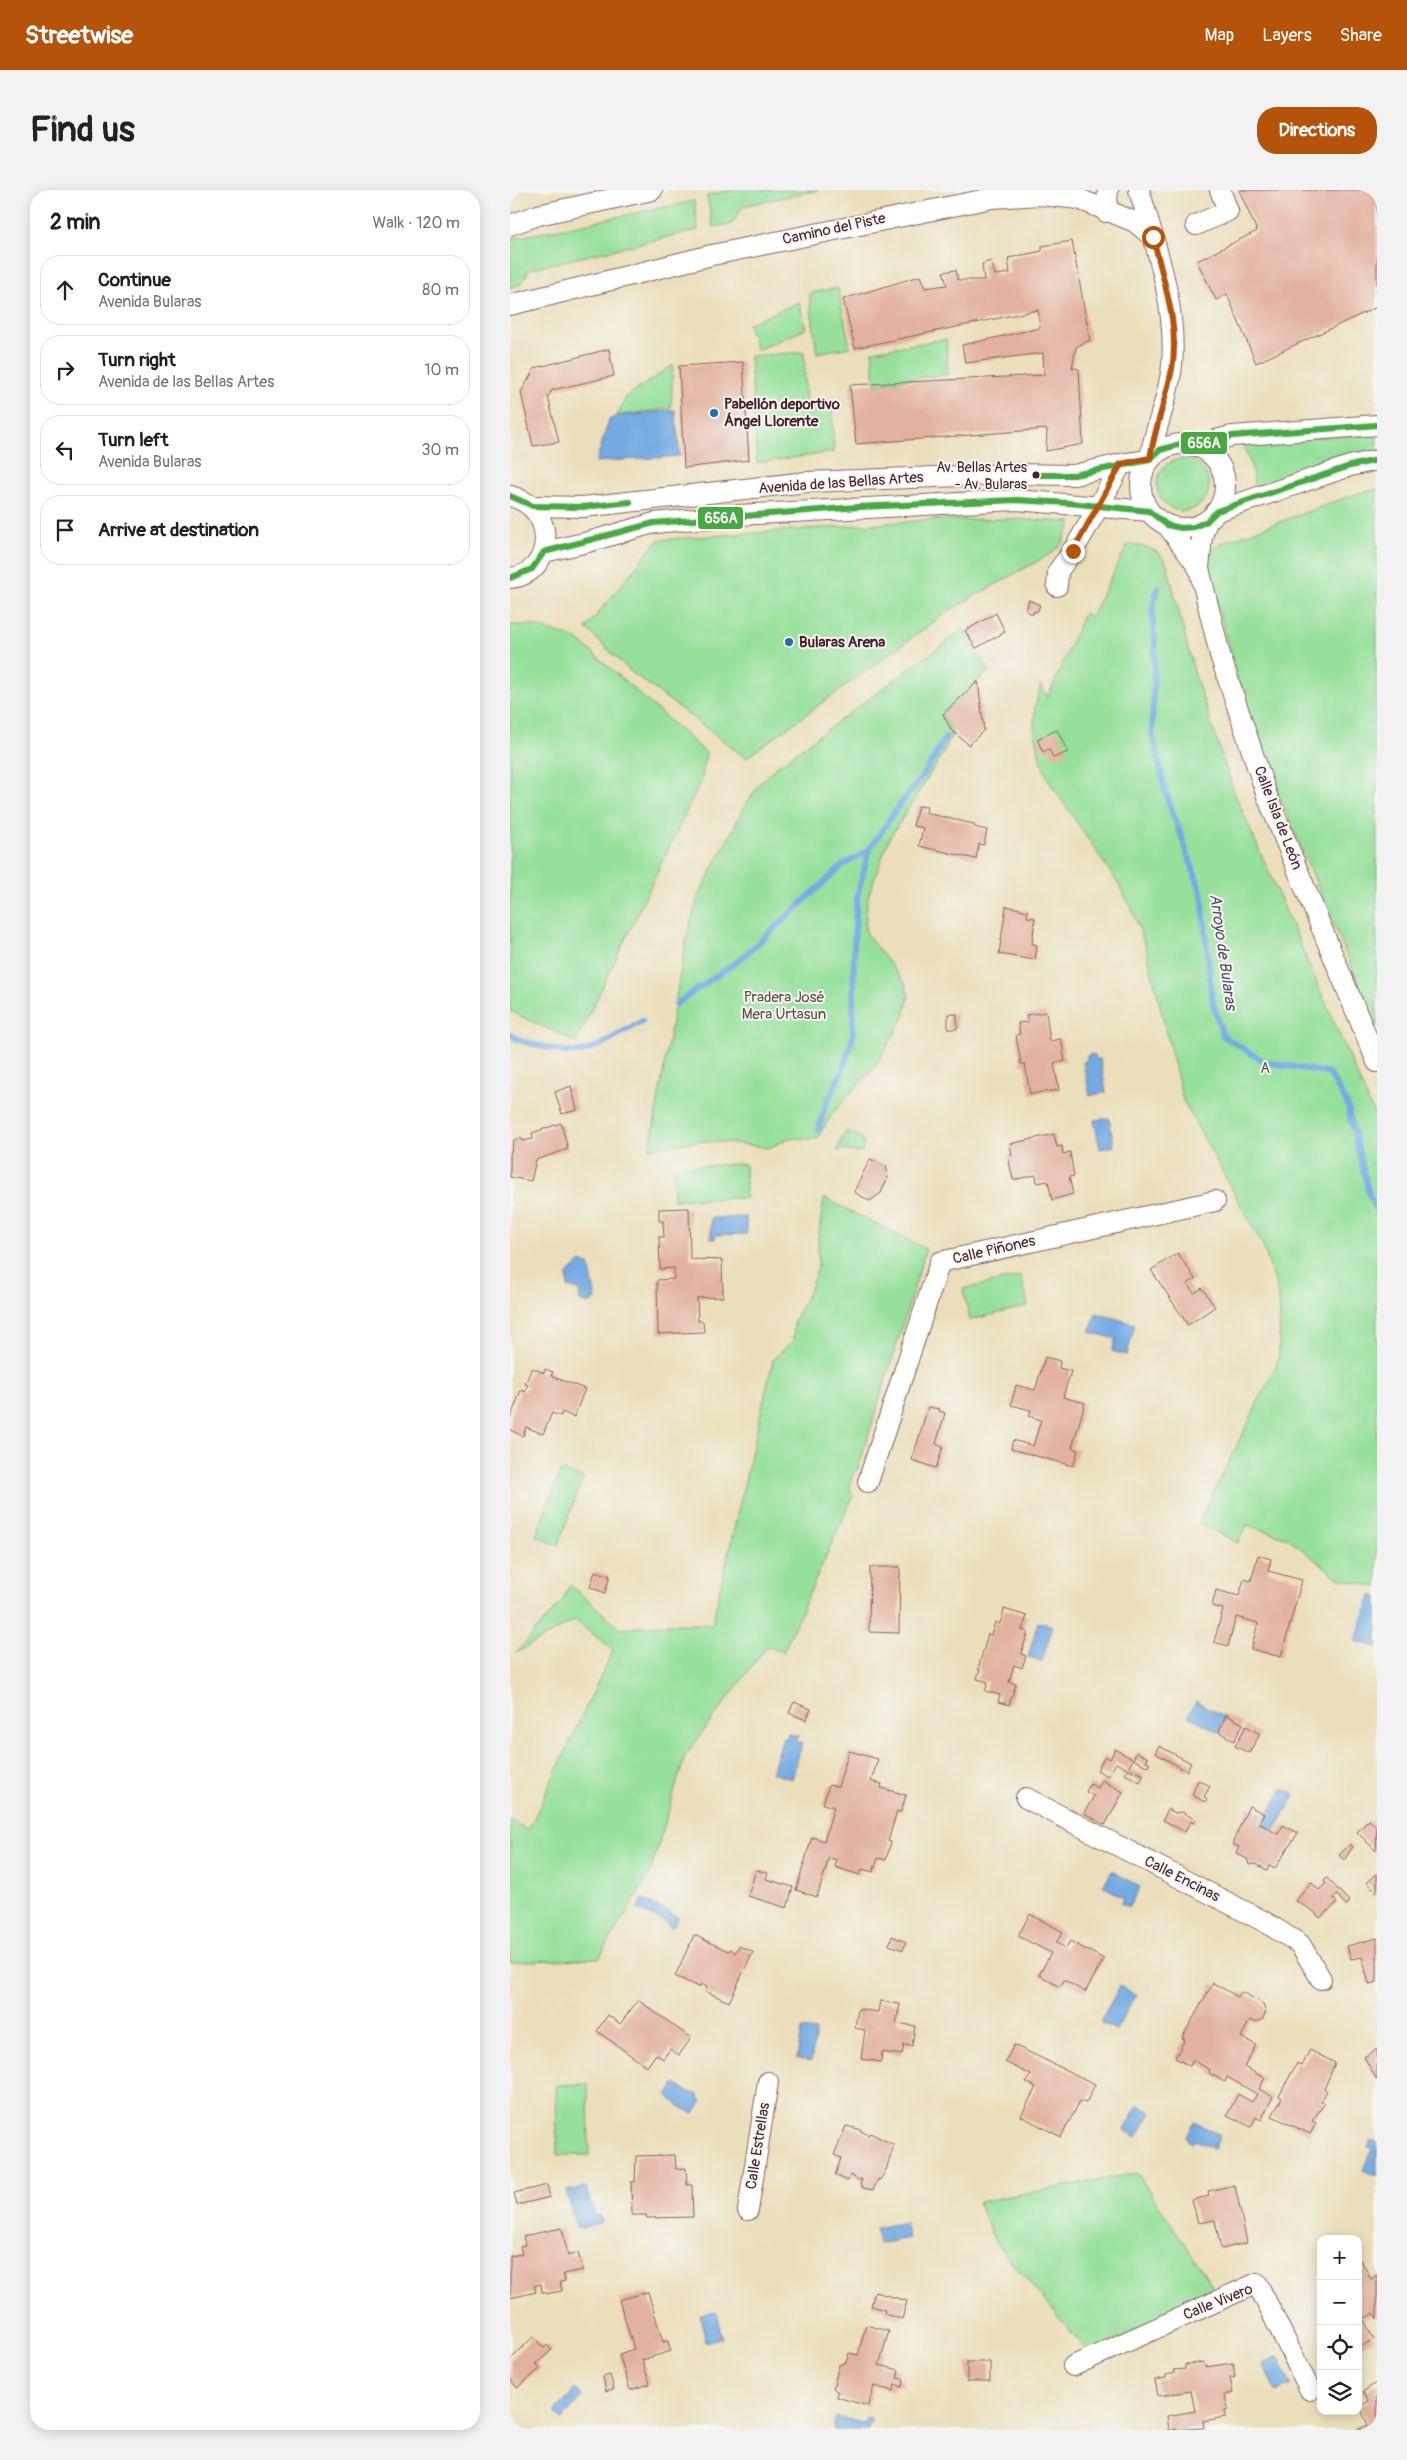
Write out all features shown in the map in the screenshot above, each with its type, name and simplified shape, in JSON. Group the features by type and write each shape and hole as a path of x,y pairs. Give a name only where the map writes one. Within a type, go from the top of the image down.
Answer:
{"street":[{"path":"510,225 538,214 652,190"},
{"path":"1106,212 1108,190"},
{"path":"1139,190 1153,237 1174,330 1172,368 1154,436 1150,459 1143,472 1140,486 1143,499 1149,511 1157,520 1167,525 1181,528 1194,527 1212,516 1350,466 1377,460"},
{"path":"1196,225 1228,211 1220,190"},
{"name":"Camino del Piste","path":"510,305 712,255 992,198 1040,195 1079,199 1106,212 1135,222 1153,237"},
{"path":"1150,459 1160,450 1184,443 1197,445 1232,436 1377,425"},
{"path":"1197,445 1211,454 1220,466 1225,481 1224,497 1212,516"},
{"name":"Avenida de las Bellas Artes","path":"533,506 583,507 807,482 1013,474 1074,475 1150,459"},
{"path":"1108,507 1121,464"},
{"path":"510,578 532,569 544,552 546,527 533,506 511,495"},
{"name":"Avenida de las Bellas Artes","path":"544,552 588,542 654,523 738,515 1016,500 1149,511"},
{"name":"Calle Isla de León","path":"1212,516 1202,537 1199,568 1220,655 1267,796 1377,1062"},
{"name":"Calle Isla de León","path":"1167,525 1199,568"},
{"name":"Calle Piñones","path":"868,1482 940,1262 1215,1201"},
{"name":"Calle Encinas","path":"1026,1798 1265,1922 1300,1944 1321,1979"},
{"name":"Calle Estrellas","path":"748,2210 768,2082"},
{"name":"Calle Vivero","path":"1073,2366 1257,2283 1310,2390"}],"green space":[{"path":"730,190 818,190 743,206 732,224 713,227 707,196"},
{"path":"694,201 698,230 530,269 519,285 510,288 510,239"},
{"path":"838,288 850,347 817,353 809,293"},
{"path":"799,302 806,329 757,350 748,324"},
{"path":"946,339 948,374 875,384 872,351"},
{"path":"804,352 806,410 832,409 834,452 757,463 750,356"},
{"path":"673,365 671,408 617,416 626,397"},
{"path":"1377,434 1377,451 1254,489 1251,465 1240,442"},
{"path":"1178,459 1188,459 1202,466 1209,480 1209,490 1202,504 1188,511 1178,511 1168,507 1161,500 1157,490 1157,480 1161,470 1168,463"},
{"path":"1377,489 1377,1027 1260,750 1242,697 1207,566 1211,551 1219,544 1356,494"},
{"path":"1010,519 1072,522 1062,543 1052,553 950,610 746,758 629,670 586,628 658,540 929,520"},
{"name":"A","path":"1128,544 1155,551 1167,564 1194,672 1234,792 1377,1121 1377,1587 1338,1578 1288,1538 1247,1525 1238,1543 1199,1522 1276,1366 1279,1355 1280,1308 1275,1281 1262,1244 1183,1100 1146,948 1131,907 1117,882 1049,781 1041,762 1034,728 1035,707 1041,685 1048,697 1084,613 1091,617"},
{"path":"510,625 532,625 577,639 706,753 701,781 576,1042 510,1011"},
{"name":"Pradera José Mera Urtasun","path":"964,629 989,671 943,714 952,734 943,753 889,839 868,896 865,929 869,937 905,983 909,997 904,1017 876,1065 832,1114 817,1139 789,1138 769,1148 701,1141 650,1148 686,940 698,897 746,804 760,783 776,767"},
{"path":"846,1131 862,1138 864,1145 862,1151 856,1153 842,1149 839,1152 837,1149"},
{"path":"745,1164 746,1198 674,1200 673,1167"},
{"path":"824,1198 926,1249 858,1469 851,1478 850,1489 853,1496 783,1652 767,1646 685,1756 650,1873 599,1958 510,1962 510,1819 528,1831 613,1650 575,1620 516,1653 562,1601 570,1585 621,1629 670,1624 712,1624 773,1360 793,1340 794,1321 809,1292 818,1267 818,1238"},
{"path":"1021,1276 1028,1306 970,1320 963,1289"},
{"path":"561,1470 583,1478 558,1545 536,1536"},
{"path":"588,2084 589,2155 557,2155 556,2085"},
{"path":"1137,2173 1216,2291 1089,2353 1004,2253 991,2233 978,2202"}],"water":[{"path":"675,410 680,456 596,462 609,420 617,416"},
{"path":"1090,1054 1095,1055 1096,1059 1100,1059 1106,1092 1090,1096 1083,1062 1087,1061 1087,1056"},
{"path":"1109,1118 1114,1146 1100,1149 1094,1120"},
{"path":"746,1217 747,1234 715,1235 715,1239 711,1239 711,1218"},
{"path":"581,1262 589,1264 596,1299 589,1304 580,1301 579,1290 568,1287 567,1274"},
{"path":"1096,1313 1135,1324 1127,1355 1112,1351 1116,1339 1090,1332"},
{"path":"1371,1595 1377,1597 1377,1647 1355,1641"},
{"path":"1038,1622 1053,1626 1042,1661 1028,1657"},
{"path":"1196,1701 1225,1717 1219,1732 1188,1716"},
{"path":"788,1733 798,1736 796,1741 802,1743 792,1779 772,1773 783,1738 787,1739"},
{"path":"1283,1788 1295,1795 1274,1832 1262,1825"},
{"path":"1112,1871 1140,1887 1129,1907 1121,1903 1124,1898 1103,1886"},
{"path":"642,1899 678,1917 674,1926 670,1928 667,1923 637,1909"},
{"path":"1120,1986 1136,1995 1116,2030 1100,2022"},
{"path":"802,2029 816,2031 811,2061 797,2058"},
{"path":"675,2084 688,2092 697,2094 702,2102 694,2114 679,2106 667,2095"},
{"path":"1138,2105 1151,2112 1137,2137 1124,2130"},
{"path":"1194,2122 1220,2135 1214,2149 1196,2140 1191,2143 1188,2141 1187,2137"},
{"path":"1371,2140 1377,2142 1377,2176 1363,2170 1372,2149 1368,2147"},
{"path":"586,2187 594,2216 600,2215 602,2223 577,2229 566,2191"},
{"path":"905,2222 909,2238 879,2244 876,2228"},
{"path":"716,2312 722,2339 706,2342 700,2315"},
{"path":"1278,2356 1291,2385 1276,2392 1263,2364"},
{"path":"575,2389 583,2396 562,2420 554,2413"},
{"path":"836,2416 865,2424 867,2418 871,2419 868,2430 833,2430"}],"building":[{"path":"1239,190 1377,190 1377,307 1256,363 1227,294 1216,300 1197,261 1257,231"},
{"path":"1072,241 1090,340 1076,347 1072,368 1079,369 1083,444 1046,451 1047,429 856,444 850,385 1044,375 1043,353 965,363 962,345 1040,328 1038,310 855,348 843,299 920,276 925,288 947,285 943,272 956,270 958,280 984,280 982,264 991,261 995,275 1010,273 1008,258 1042,251 1042,246"},
{"path":"609,349 614,376 552,390 548,397 559,442 533,446 521,392 535,368"},
{"name":"Pabellón deportivo Ángel Llorente","path":"743,362 749,460 684,468 679,366"},
{"path":"1029,600 1040,605 1037,612 1034,611 1033,614 1026,611"},
{"path":"996,613 1005,632 976,648 965,631"},
{"path":"978,681 984,730 969,745 951,730 943,714"},
{"path":"1057,730 1068,752 1053,758 1049,749 1043,752 1037,739"},
{"path":"918,806 927,807 926,813 974,824 974,827 987,830 984,845 979,844 976,859 919,846 923,828 913,826"},
{"path":"1006,906 1028,911 1027,917 1035,918 1032,944 1037,945 1035,960 999,954"},
{"path":"1046,1012 1050,1041 1061,1039 1065,1061 1054,1063 1059,1090 1030,1094 1025,1064 1021,1064 1016,1035 1020,1034 1018,1023 1028,1022 1026,1015"},
{"path":"948,1014 957,1014 957,1029 948,1029"},
{"path":"571,1086 577,1110 562,1114 555,1092"},
{"path":"561,1123 568,1149 536,1160 531,1181 510,1177 510,1155 514,1140 521,1137 523,1141 533,1139 532,1133"},
{"path":"1054,1134 1057,1147 1062,1146 1063,1154 1070,1152 1074,1176 1069,1177 1073,1194 1052,1200 1048,1181 1037,1183 1036,1175 1013,1180 1008,1156 1012,1155 1010,1144"},
{"path":"870,1159 886,1165 888,1177 881,1193 870,1201 854,1192"},
{"path":"689,1208 690,1259 722,1260 723,1297 697,1298 698,1321 703,1321 704,1332 658,1334 657,1280 674,1279 674,1268 660,1269 659,1237 664,1237 663,1221 659,1221 659,1209"},
{"path":"1178,1253 1195,1279 1187,1284 1194,1293 1202,1288 1215,1307 1188,1325 1151,1270"},
{"path":"1045,1357 1060,1361 1059,1368 1071,1371 1063,1397 1085,1403 1072,1448 1078,1450 1073,1466 1011,1449 1013,1440 1033,1446 1041,1420 1029,1416 1031,1410 1011,1405 1016,1385 1035,1390"},
{"path":"532,1368 544,1373 545,1369 553,1372 551,1376 585,1389 574,1417 562,1412 561,1416 552,1413 543,1434 526,1427 523,1436 510,1430 510,1419 521,1390 525,1392 528,1385 525,1384"},
{"path":"928,1407 940,1409 939,1411 945,1413 936,1444 943,1447 936,1468 912,1460"},
{"path":"1258,1555 1271,1559 1268,1571 1302,1580 1281,1657 1251,1649 1258,1623 1236,1617 1228,1646 1214,1642 1223,1609 1212,1606 1216,1590 1239,1596 1244,1579 1251,1581"},
{"path":"870,1567 900,1567 899,1633 869,1632"},
{"path":"595,1571 610,1576 605,1593 590,1587"},
{"path":"1004,1609 1027,1616 1022,1630 1028,1632 1021,1654 1026,1656 1022,1668 1014,1665 1009,1682 1016,1684 1009,1705 998,1702 1000,1695 985,1691 988,1682 977,1679 988,1634 991,1635 995,1622 1000,1624"},
{"path":"794,1702 811,1709 806,1720 789,1713"},
{"path":"1226,1715 1243,1724 1234,1741 1219,1732"},
{"path":"1246,1726 1260,1734 1249,1753 1235,1746"},
{"path":"1159,1746 1191,1763 1187,1771 1155,1753"},
{"path":"1115,1749 1133,1759 1128,1769 1116,1763 1108,1776 1097,1770 1105,1756 1110,1759"},
{"path":"849,1751 878,1759 871,1781 882,1784 881,1788 906,1795 901,1812 897,1811 888,1841 891,1842 886,1860 878,1858 873,1872 862,1869 860,1875 835,1867 837,1860 829,1858 817,1897 796,1890 812,1837 824,1841 834,1807 823,1804 829,1785 838,1787"},
{"path":"1137,1752 1148,1758 1146,1761 1150,1763 1148,1767 1133,1759"},
{"path":"1128,1769 1144,1775 1140,1782 1125,1774"},
{"path":"1102,1780 1123,1792 1105,1825 1084,1813 1094,1796 1086,1792 1090,1784 1098,1788"},
{"path":"1198,1780 1210,1786 1204,1797 1207,1799 1205,1802 1192,1795"},
{"path":"1249,1806 1264,1814 1259,1823 1274,1832 1278,1834 1283,1825 1298,1833 1275,1868 1269,1865 1267,1870 1256,1864 1249,1865 1247,1859 1236,1853 1239,1847 1232,1844"},
{"path":"1168,1809 1175,1813 1182,1812 1196,1820 1194,1823 1191,1821 1185,1832 1163,1820"},
{"path":"1369,1820 1377,1828 1376,1851 1357,1832"},
{"path":"1350,1844 1353,1847 1344,1860 1339,1855"},
{"path":"756,1870 768,1873 766,1879 793,1887 787,1908 748,1896"},
{"path":"1377,1873 1377,1891 1376,1892 1367,1883"},
{"path":"1327,1878 1350,1902 1346,1905 1337,1895 1333,1898 1337,1903 1320,1918 1313,1911 1296,1901 1311,1882 1319,1890 1326,1883 1324,1881"},
{"path":"1030,1914 1063,1932 1056,1943 1066,1948 1070,1941 1104,1959 1085,1992 1064,1980 1060,1987 1039,1975 1051,1953 1018,1936"},
{"path":"694,1935 728,1951 731,1949 735,1953 739,1946 753,1952 729,2002 705,1991 707,1987 701,1984 699,1987 675,1976"},
{"path":"892,1936 906,1942 903,1950 889,1945"},
{"path":"1377,1938 1377,1982 1369,1984 1362,1957 1351,1959 1347,1946"},
{"path":"1213,1983 1238,1997 1241,1992 1257,2000 1262,2003 1266,2012 1262,2020 1255,2022 1250,2020 1241,2037 1256,2045 1244,2067 1265,2078 1259,2089 1273,2097 1261,2120 1256,2117 1251,2127 1227,2115 1238,2094 1252,2102 1257,2094 1227,2077 1225,2082 1209,2073 1210,2070 1193,2060 1190,2066 1175,2058 1185,2039 1182,2038"},
{"path":"638,2000 691,2038 679,2055 670,2049 663,2059 656,2054 647,2067 597,2031 608,2015 620,2024"},
{"path":"880,2001 900,2004 896,2023 915,2026 912,2046 904,2045 902,2055 882,2052 881,2062 861,2059 865,2030 855,2028 858,2009 878,2012"},
{"path":"1014,2045 1095,2084 1086,2103 1080,2101 1061,2137 1021,2116 1036,2087 1026,2082 1031,2075 1005,2062"},
{"path":"1377,2049 1377,2080 1364,2057"},
{"path":"1310,2050 1335,2063 1324,2089 1327,2091 1321,2101 1325,2103 1312,2121 1316,2123 1310,2134 1272,2116 1282,2098 1279,2096 1297,2063 1302,2066"},
{"path":"846,2126 858,2129 868,2135 870,2133 894,2145 886,2170 880,2180 878,2179 873,2190 863,2188 860,2185 862,2179 858,2180 851,2175 848,2181 835,2175 841,2158 834,2155"},
{"path":"675,2155 676,2169 686,2168 687,2185 692,2185 693,2217 647,2218 646,2215 632,2215 631,2182 635,2182 636,2156"},
{"path":"547,2185 550,2197 517,2205 514,2193"},
{"path":"1235,2185 1247,2243 1221,2249 1215,2220 1198,2223 1192,2200 1209,2196 1208,2191"},
{"path":"562,2228 568,2256 578,2253 583,2270 563,2274 565,2281 560,2282 562,2291 546,2294 542,2292 541,2284 534,2286 536,2292 510,2298 510,2256 522,2254 520,2246 525,2245 523,2236"},
{"path":"1362,2262 1371,2279 1377,2275 1377,2319 1374,2313 1363,2319 1374,2339 1362,2346"},
{"path":"648,2292 663,2342 668,2341 671,2351 642,2360 650,2384 630,2390 619,2354 634,2349 619,2300"},
{"path":"875,2292 907,2301 902,2319 884,2314 885,2310 871,2306"},
{"path":"866,2325 889,2331 879,2365 899,2370 897,2378 904,2379 902,2387 895,2385 893,2391 874,2386 868,2406 837,2397 838,2392 833,2388 839,2365 846,2362 849,2353 858,2355"},
{"path":"533,2337 544,2348 547,2345 552,2350 536,2364 540,2369 517,2388 510,2379 510,2360"},
{"path":"967,2362 990,2362 990,2381 967,2381"},
{"path":"1204,2362 1205,2367 1233,2363 1235,2377 1230,2378 1233,2393 1225,2395 1228,2410 1225,2411 1226,2417 1203,2421 1204,2428 1169,2430 1167,2416 1195,2411 1191,2391 1158,2396 1155,2380 1166,2378 1166,2375 1175,2373 1174,2370 1185,2369 1185,2365"},
{"path":"610,2375 614,2389 606,2391 603,2377"},
{"path":"1377,2382 1377,2430 1356,2430 1368,2425 1362,2412 1362,2406 1369,2401 1363,2392"}],"waterway":[{"name":"Arroyo de Bularas","path":"1158,587 1152,609 1155,641 1152,732 1166,794 1202,894 1212,1000 1223,1036 1265,1062 1329,1073 1347,1104 1369,1194 1377,1212"},
{"path":"818,1130 827,1102 842,1072 853,1037 854,942 857,897 869,850 895,811 924,774 946,737"},
{"path":"676,1004 742,958 843,865 869,850"},
{"path":"510,1035 521,1041 565,1052 582,1052 602,1044 642,1021"}],"transit line":[{"name":"656A","path":"1036,475 1074,475 1149,460 1160,450 1184,443 1197,445 1232,436 1377,425"},
{"name":"656A","path":"510,578 532,569 544,552 654,523 858,507 1016,500 1069,503 1149,511 1167,525 1181,528 1194,527 1207,521 1217,511 1350,466 1377,460"},
{"name":"656A","path":"510,496 533,506 583,507 630,502"}],"place":[{"name":"Pabellón deportivo Ángel Llorente","path":"714,413"},
{"name":"Av. Bellas Artes - Av. Bularas","path":"1036,475"},
{"name":"Bularas Arena","path":"789,642"}],"route":[{"path":"1073,551 1121,464 1149,460 1150,458 1172,368 1174,330 1153,237"}]}
